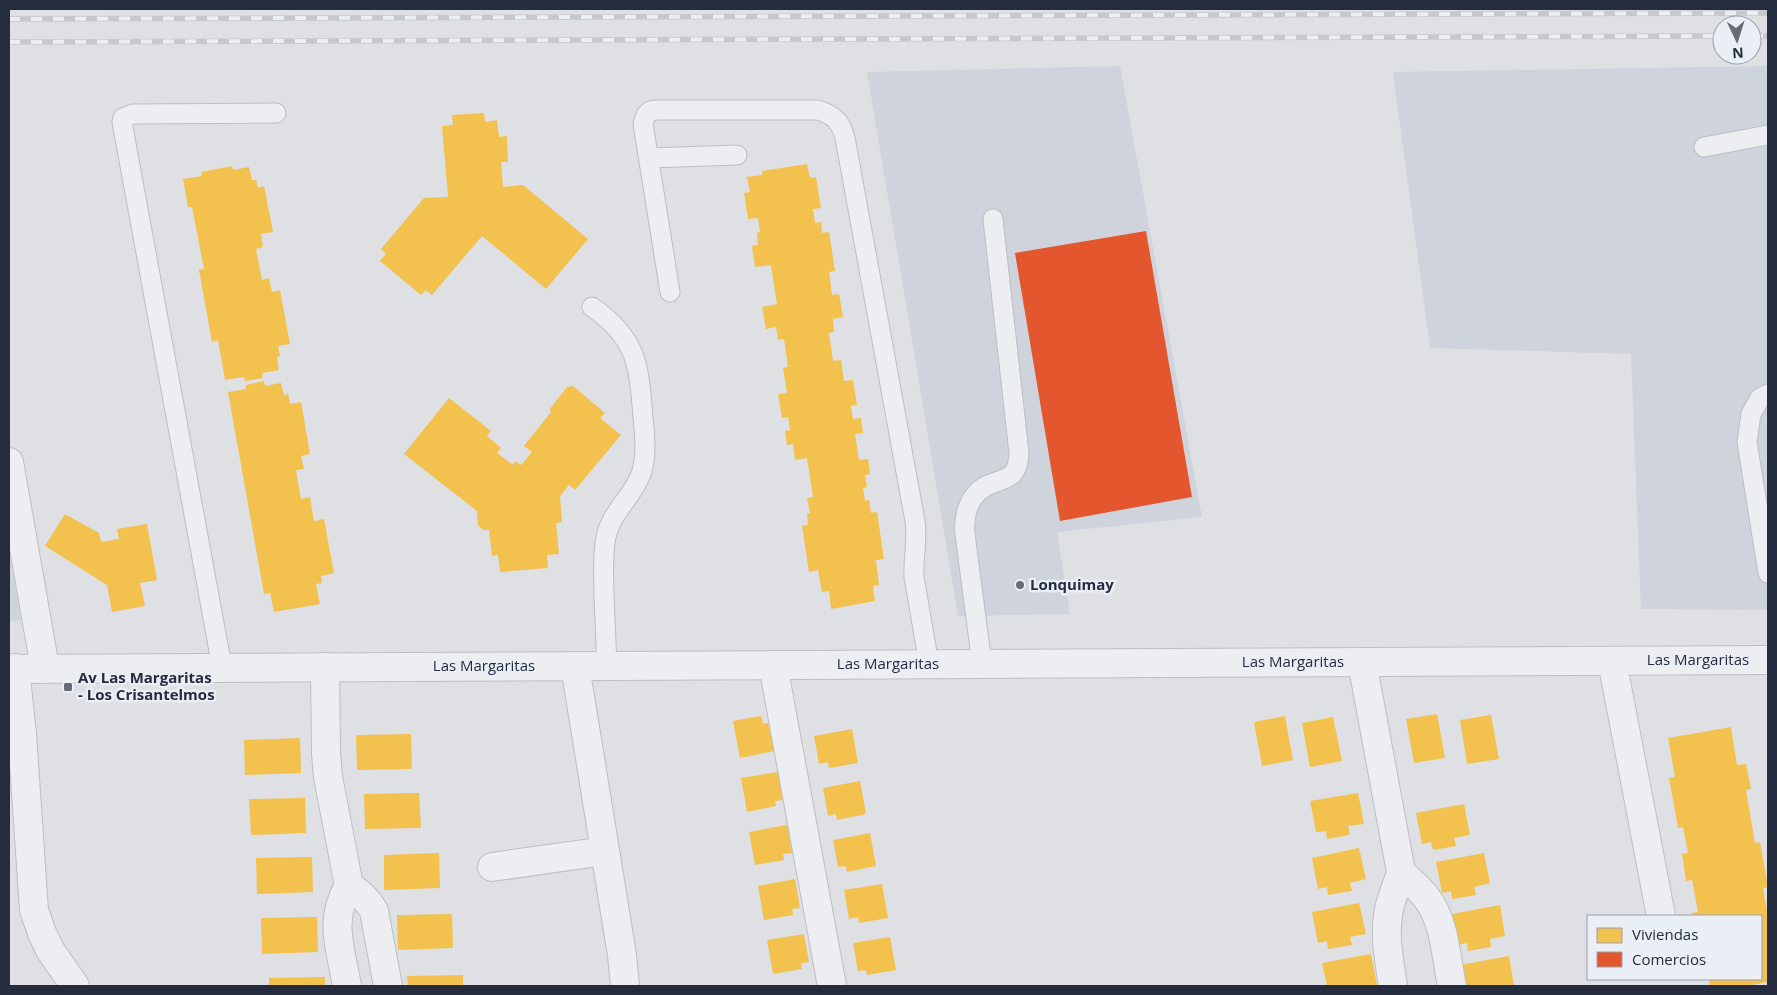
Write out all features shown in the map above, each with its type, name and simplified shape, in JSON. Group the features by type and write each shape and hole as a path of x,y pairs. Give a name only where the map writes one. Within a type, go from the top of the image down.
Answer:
{"street":[{"path":"9,462 45,668"},
{"name":"Las Margaritas","path":"12,668 1768,660"},
{"path":"1612,661 1661,915"},
{"path":"1362,662 1402,872 1390,905 1386,938 1393,986"},
{"path":"773,665 832,986"},
{"path":"575,666 622,955 625,986"},
{"path":"325,667 328,777 350,886 343,896 337,919 337,930 347,986"},
{"path":"12,668 22,734 34,910 50,950 75,986"},
{"path":"492,867 605,851"},
{"path":"1402,872 1426,898 1436,913 1452,986"},
{"path":"350,886 368,900 374,911 388,986"}],"lane":[{"path":"670,292 643,120 646,115 650,111 818,110 828,113 837,119 843,128 915,521 917,535 914,577 929,664"},
{"path":"222,667 122,122 123,118 133,114 276,113"},
{"path":"1704,147 1768,135"},
{"path":"649,158 737,155"},
{"path":"982,664 965,534 965,516 974,496 984,488 1001,482 1013,474 1019,464 993,219"},
{"path":"592,307 608,318 621,332 636,361 640,374 646,443 645,459 640,475 634,488 613,516 606,535 603,564 607,666"},
{"path":"1768,394 1760,398 1751,414 1747,442 1768,573"}],"shaded area":[{"path":"1120,66 1202,517 1057,532 1070,614 958,616 867,72"},
{"path":"1768,66 1768,610 1641,609 1631,354 1430,348 1393,72"},
{"path":"9,552 21,620 9,621"}],"building: Viviendas":[{"path":"484,113 485,122 497,120 499,137 507,136 508,162 501,162 503,187 523,185 588,239 546,289 482,236 432,295 426,290 421,295 380,261 386,254 381,249 424,198 448,197 442,126 453,125 452,115"},
{"path":"807,164 810,178 816,177 821,208 813,209 815,223 821,222 822,233 829,232 835,271 829,272 832,295 839,294 843,317 833,319 834,332 829,333 833,361 841,360 844,381 853,380 857,405 851,406 853,419 861,418 863,433 855,434 859,460 868,459 870,474 865,475 867,487 863,488 865,501 869,500 871,513 877,512 884,559 876,560 879,585 873,586 875,601 831,609 829,591 822,592 818,570 809,572 802,526 808,525 807,513 810,513 807,498 813,497 807,458 795,460 793,444 787,445 785,431 790,430 788,417 782,418 778,394 787,393 783,368 788,367 784,339 778,340 776,327 766,329 762,307 777,304 771,265 755,267 752,246 758,245 757,233 760,232 758,218 748,219 744,193 750,192 747,177 762,175 762,171"},
{"path":"232,166 233,170 249,167 252,180 256,180 258,188 264,186 273,232 261,234 263,247 256,249 262,280 269,278 272,292 280,290 290,344 278,346 280,356 277,357 279,370 262,373 263,378 245,381 244,377 225,380 218,340 212,342 199,270 204,269 192,207 188,207 183,179 202,176 201,172"},
{"path":"264,381 265,386 281,383 284,395 288,394 290,404 301,402 310,454 301,456 304,469 296,470 301,499 310,497 314,521 324,519 334,573 321,576 322,583 316,584 320,604 274,612 270,593 264,594 228,392 246,389 246,385"},
{"path":"573,386 605,413 600,418 621,435 575,490 569,485 560,496 562,522 556,523 559,554 547,555 548,568 500,572 498,555 492,556 489,530 483,530 478,525 477,511 404,454 449,398 491,431 487,436 501,448 497,453 513,465 515,461 521,465 532,452 524,446 551,412 549,410 567,387"},
{"path":"65,514 99,533 101,542 119,539 117,529 147,524 157,580 140,583 145,606 112,612 107,585 45,546"},
{"path":"1437,714 1445,758 1414,763 1406,719"},
{"path":"1491,715 1499,759 1467,764 1460,720"},
{"path":"761,716 763,724 768,723 774,751 740,758 733,721"},
{"path":"1285,716 1293,760 1262,766 1254,722"},
{"path":"1333,717 1342,761 1310,767 1302,723"},
{"path":"1731,727 1737,765 1746,764 1751,789 1746,790 1755,843 1760,842 1768,887 1763,888 1768,916 1768,982 1746,986 1710,986 1709,980 1762,980 1762,915 1693,915 1692,913 1698,912 1692,880 1686,881 1682,854 1688,853 1683,827 1678,828 1669,778 1675,777 1668,738"},
{"path":"852,729 858,763 829,768 828,762 819,764 814,736"},
{"path":"411,734 412,769 357,770 356,735"},
{"path":"300,738 301,773 245,775 244,740"},
{"path":"778,772 783,800 775,801 776,806 747,812 741,778"},
{"path":"860,781 866,814 837,820 836,814 828,816 823,788"},
{"path":"419,793 421,828 365,829 364,794"},
{"path":"1358,793 1364,824 1348,826 1350,835 1327,839 1326,831 1316,832 1310,801"},
{"path":"305,798 306,833 251,835 249,799"},
{"path":"1464,804 1470,835 1454,838 1456,846 1433,850 1431,842 1422,844 1416,813"},
{"path":"787,825 792,853 783,854 784,860 755,865 749,832"},
{"path":"870,833 876,866 847,872 846,866 838,867 833,840"},
{"path":"1359,848 1366,879 1350,883 1352,891 1328,895 1327,887 1318,889 1312,858"},
{"path":"439,853 440,888 384,890 384,855"},
{"path":"1484,853 1490,883 1474,887 1476,895 1452,899 1451,891 1442,893 1436,862"},
{"path":"312,857 313,892 257,894 256,858"},
{"path":"795,879 800,908 792,909 793,915 764,920 758,886"},
{"path":"882,884 888,918 859,923 858,917 849,919 844,890"},
{"path":"1359,903 1366,934 1350,937 1352,945 1328,949 1327,941 1318,943 1312,912"},
{"path":"1500,905 1505,936 1490,939 1491,947 1468,951 1467,943 1458,945 1452,914"},
{"path":"452,914 453,948 398,950 397,915"},
{"path":"317,917 318,952 262,954 261,918"},
{"path":"804,934 809,962 801,963 802,969 773,974 767,940"},
{"path":"890,937 896,970 867,975 866,970 858,971 853,943"},
{"path":"1371,954 1377,985 1327,986 1322,963"},
{"path":"1509,956 1514,986 1465,986 1461,965"},
{"path":"463,975 463,986 408,986 407,976"},
{"path":"325,977 325,986 269,986 269,978"}],"building: Comercios":[{"path":"1146,231 1192,497 1060,521 1015,253"}],"railway":[{"path":"9,19 1768,13"},
{"path":"9,42 1712,36"},
{"path":"1762,36 1768,36"}],"place":[{"name":"Lonquimay","path":"1020,585"},
{"name":"Av Las Margaritas - Los Crisantelmos","path":"68,687"}]}
